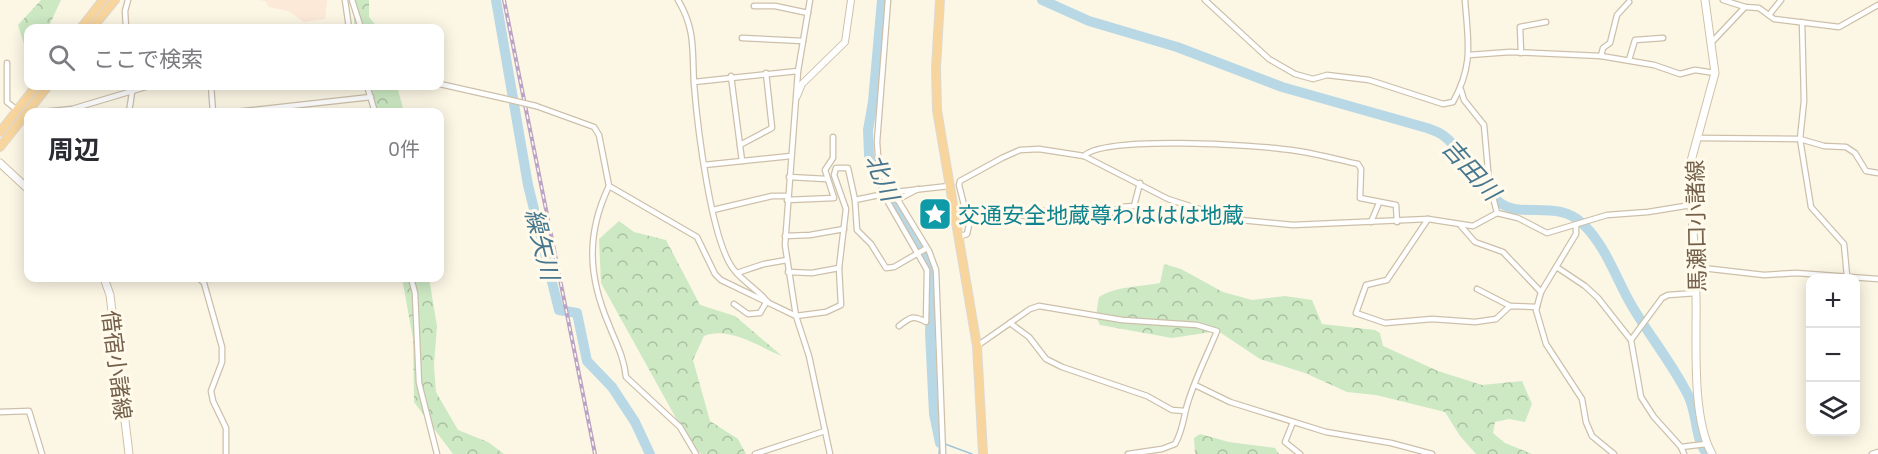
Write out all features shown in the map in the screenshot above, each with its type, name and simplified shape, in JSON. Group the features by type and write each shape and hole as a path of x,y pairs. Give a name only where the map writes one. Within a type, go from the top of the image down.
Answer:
{"highway":[{"path":"84,24 103,0"},
{"path":"95,24 115,0"},
{"path":"940,0 936,90 949,186 977,346 984,454"},
{"path":"0,132 33,90"},
{"path":"33,108 45,90"},
{"path":"0,147 24,119"}],"main road":[{"name":"馬瀬口小諸線","path":"1705,0 1715,73 1691,161 1691,205 1696,293 1697,379 1706,444 1712,454"},
{"path":"0,163 24,185"},
{"name":"借宿小諸線","path":"105,282 110,295 129,454"}],"street":[{"path":"126,24 125,11 128,0"},
{"path":"345,0 348,24"},
{"path":"351,0 360,24"},
{"path":"678,0 691,28 695,53 694,82 704,165 717,231 737,273 767,300"},
{"path":"810,0 798,71 785,236 788,272 796,316 809,356 830,454"},
{"path":"797,96 802,84 845,42 851,0"},
{"path":"888,0 877,142 879,170 927,248 936,270 943,454"},
{"path":"1205,0 1260,52 1294,74 1313,79 1328,75 1369,80 1443,104 1453,102 1461,90 1469,55 1465,0"},
{"path":"1723,0 1745,7 1759,8 1783,21 1839,27 1878,5"},
{"path":"1769,15 1781,0"},
{"path":"1601,56 1603,48 1610,44 1617,15 1629,2"},
{"path":"754,6 775,6 808,13"},
{"path":"1711,43 1745,7"},
{"path":"1521,53 1520,27 1546,22"},
{"path":"1802,22 1804,101 1800,139 1811,207 1844,244 1847,274"},
{"path":"741,38 803,41"},
{"path":"1629,60 1635,40 1662,39"},
{"path":"1469,55 1521,53 1601,56 1629,60 1680,74 1695,70 1715,73"},
{"path":"7,63 7,102 17,110"},
{"path":"694,82 731,76 798,71"},
{"path":"740,145 772,128 766,73"},
{"path":"731,76 742,161"},
{"path":"444,85 536,106 594,127 598,135 609,186 592,236 593,261 604,312 624,358 626,377 680,427 696,454"},
{"path":"75,108 125,90"},
{"path":"130,108 133,90"},
{"path":"211,90 213,108"},
{"path":"368,90 374,108"},
{"path":"1461,90 1464,100 1484,125 1489,181 1497,213"},
{"path":"271,108 371,97"},
{"path":"713,210 772,196 834,198 826,179 825,170 833,158 833,137"},
{"path":"1697,138 1800,139 1824,146 1846,147 1855,153 1866,171 1878,173"},
{"path":"1084,156 1090,150 1101,148 1163,143 1288,150 1358,164 1361,169 1360,198 1396,205 1397,222"},
{"path":"958,237 967,234 969,225 960,181 1020,150 1039,149 1084,156 1168,199 1230,219 1283,225 1428,219 1461,226 1473,226 1497,213 1510,215 1547,233 1608,215 1648,212 1691,205"},
{"path":"704,165 790,156"},
{"path":"609,186 697,237 715,274 721,280 767,300 796,316 826,312 841,305 839,268 846,209 834,175 836,168 848,168 855,200 857,230 871,244 886,268 894,267 927,248"},
{"path":"789,177 826,179"},
{"path":"965,212 977,212 1035,224 1038,210 1085,219 1089,208 1111,213 1120,207 1134,206 1140,183"},
{"path":"855,200 880,192 949,186"},
{"path":"897,200 918,189"},
{"path":"880,192 927,270 926,322 916,317 909,317 898,326"},
{"path":"1371,222 1380,203"},
{"path":"1428,219 1387,280 1366,285 1356,313 1385,323 1432,319 1474,322 1496,319 1510,306"},
{"path":"1576,225 1576,234 1558,268 1541,292 1537,307 1539,326 1546,344 1582,399 1586,423 1592,436 1614,454"},
{"path":"1461,226 1475,242 1503,252 1541,292"},
{"path":"785,236 810,236 844,229"},
{"path":"737,273 764,264 787,260"},
{"path":"1694,267 1764,275 1813,274"},
{"path":"788,272 812,273 839,268"},
{"path":"1558,268 1586,286 1630,340 1641,398 1654,417 1681,447 1684,454"},
{"path":"1860,277 1878,279"},
{"path":"203,282 222,348 222,362 211,391 213,401 226,428 226,454"},
{"path":"412,282 416,292 419,383 437,454"},
{"path":"1477,289 1510,306 1537,307"},
{"path":"1630,340 1662,298 1668,295 1696,293"},
{"path":"734,304 748,314 760,314 767,300"},
{"path":"977,346 1030,309 1039,306 1122,320 1197,325 1217,331 1185,411 1182,431 1175,444 1162,449 1128,454"},
{"path":"1010,323 1029,338 1046,359 1062,367 1147,396 1172,410 1185,411"},
{"path":"1195,385 1230,402 1326,432 1391,442 1432,454"},
{"path":"0,412 29,411 43,453"},
{"path":"1293,422 1284,437 1285,442 1300,454"},
{"path":"755,454 825,431"},
{"path":"1681,447 1706,444"},
{"path":"1872,454 1878,452"}],"shaded area":[{"path":"257,0 327,0 325,19 304,22 288,11 269,7 265,1"}],"green space":[{"path":"41,0 61,0 50,24 24,24 24,44 18,25"},
{"path":"354,0 369,0 369,17 375,24 354,24"},
{"path":"371,90 398,90 403,108 377,108"},
{"path":"619,221 634,232 666,240 700,305 735,316 782,356 744,339 714,334 704,336 693,360 710,421 738,439 746,454 701,454 687,438 601,283 599,239"},
{"path":"1164,264 1181,269 1223,292 1252,300 1285,296 1312,300 1322,324 1375,330 1380,333 1383,346 1438,371 1482,385 1522,381 1532,404 1525,422 1509,419 1495,422 1493,433 1505,443 1532,454 1476,454 1460,436 1445,412 1376,395 1347,392 1305,373 1260,359 1218,331 1172,338 1100,325 1096,316 1099,297 1120,289 1160,283"},
{"path":"403,282 430,282 437,326 434,365 436,392 458,430 488,442 504,454 453,454 414,402 413,339"},
{"path":"1200,434 1229,442 1275,448 1279,454 1195,454 1194,438"}],"waterway":[{"name":"繰矢川","path":"496,0 528,185 559,310 577,313 587,361 612,387 635,422 650,454"},
{"name":"北川","path":"882,0 873,102 868,130 869,155 878,178 928,262 932,281 930,333 934,414 940,443"},
{"name":"吉田川","path":"1042,0 1089,21 1177,47 1282,87 1436,131 1451,143 1484,187 1499,202 1508,207 1551,211 1574,217 1598,242 1635,311 1681,382 1691,403 1700,440 1707,454"},
{"name":"北川","path":"939,454 940,443"},
{"path":"945,444 972,454"}],"railway":[{"path":"504,0 595,454"}],"place":[{"name":"交通安全地蔵尊わははは地蔵","path":"935,214"}]}
